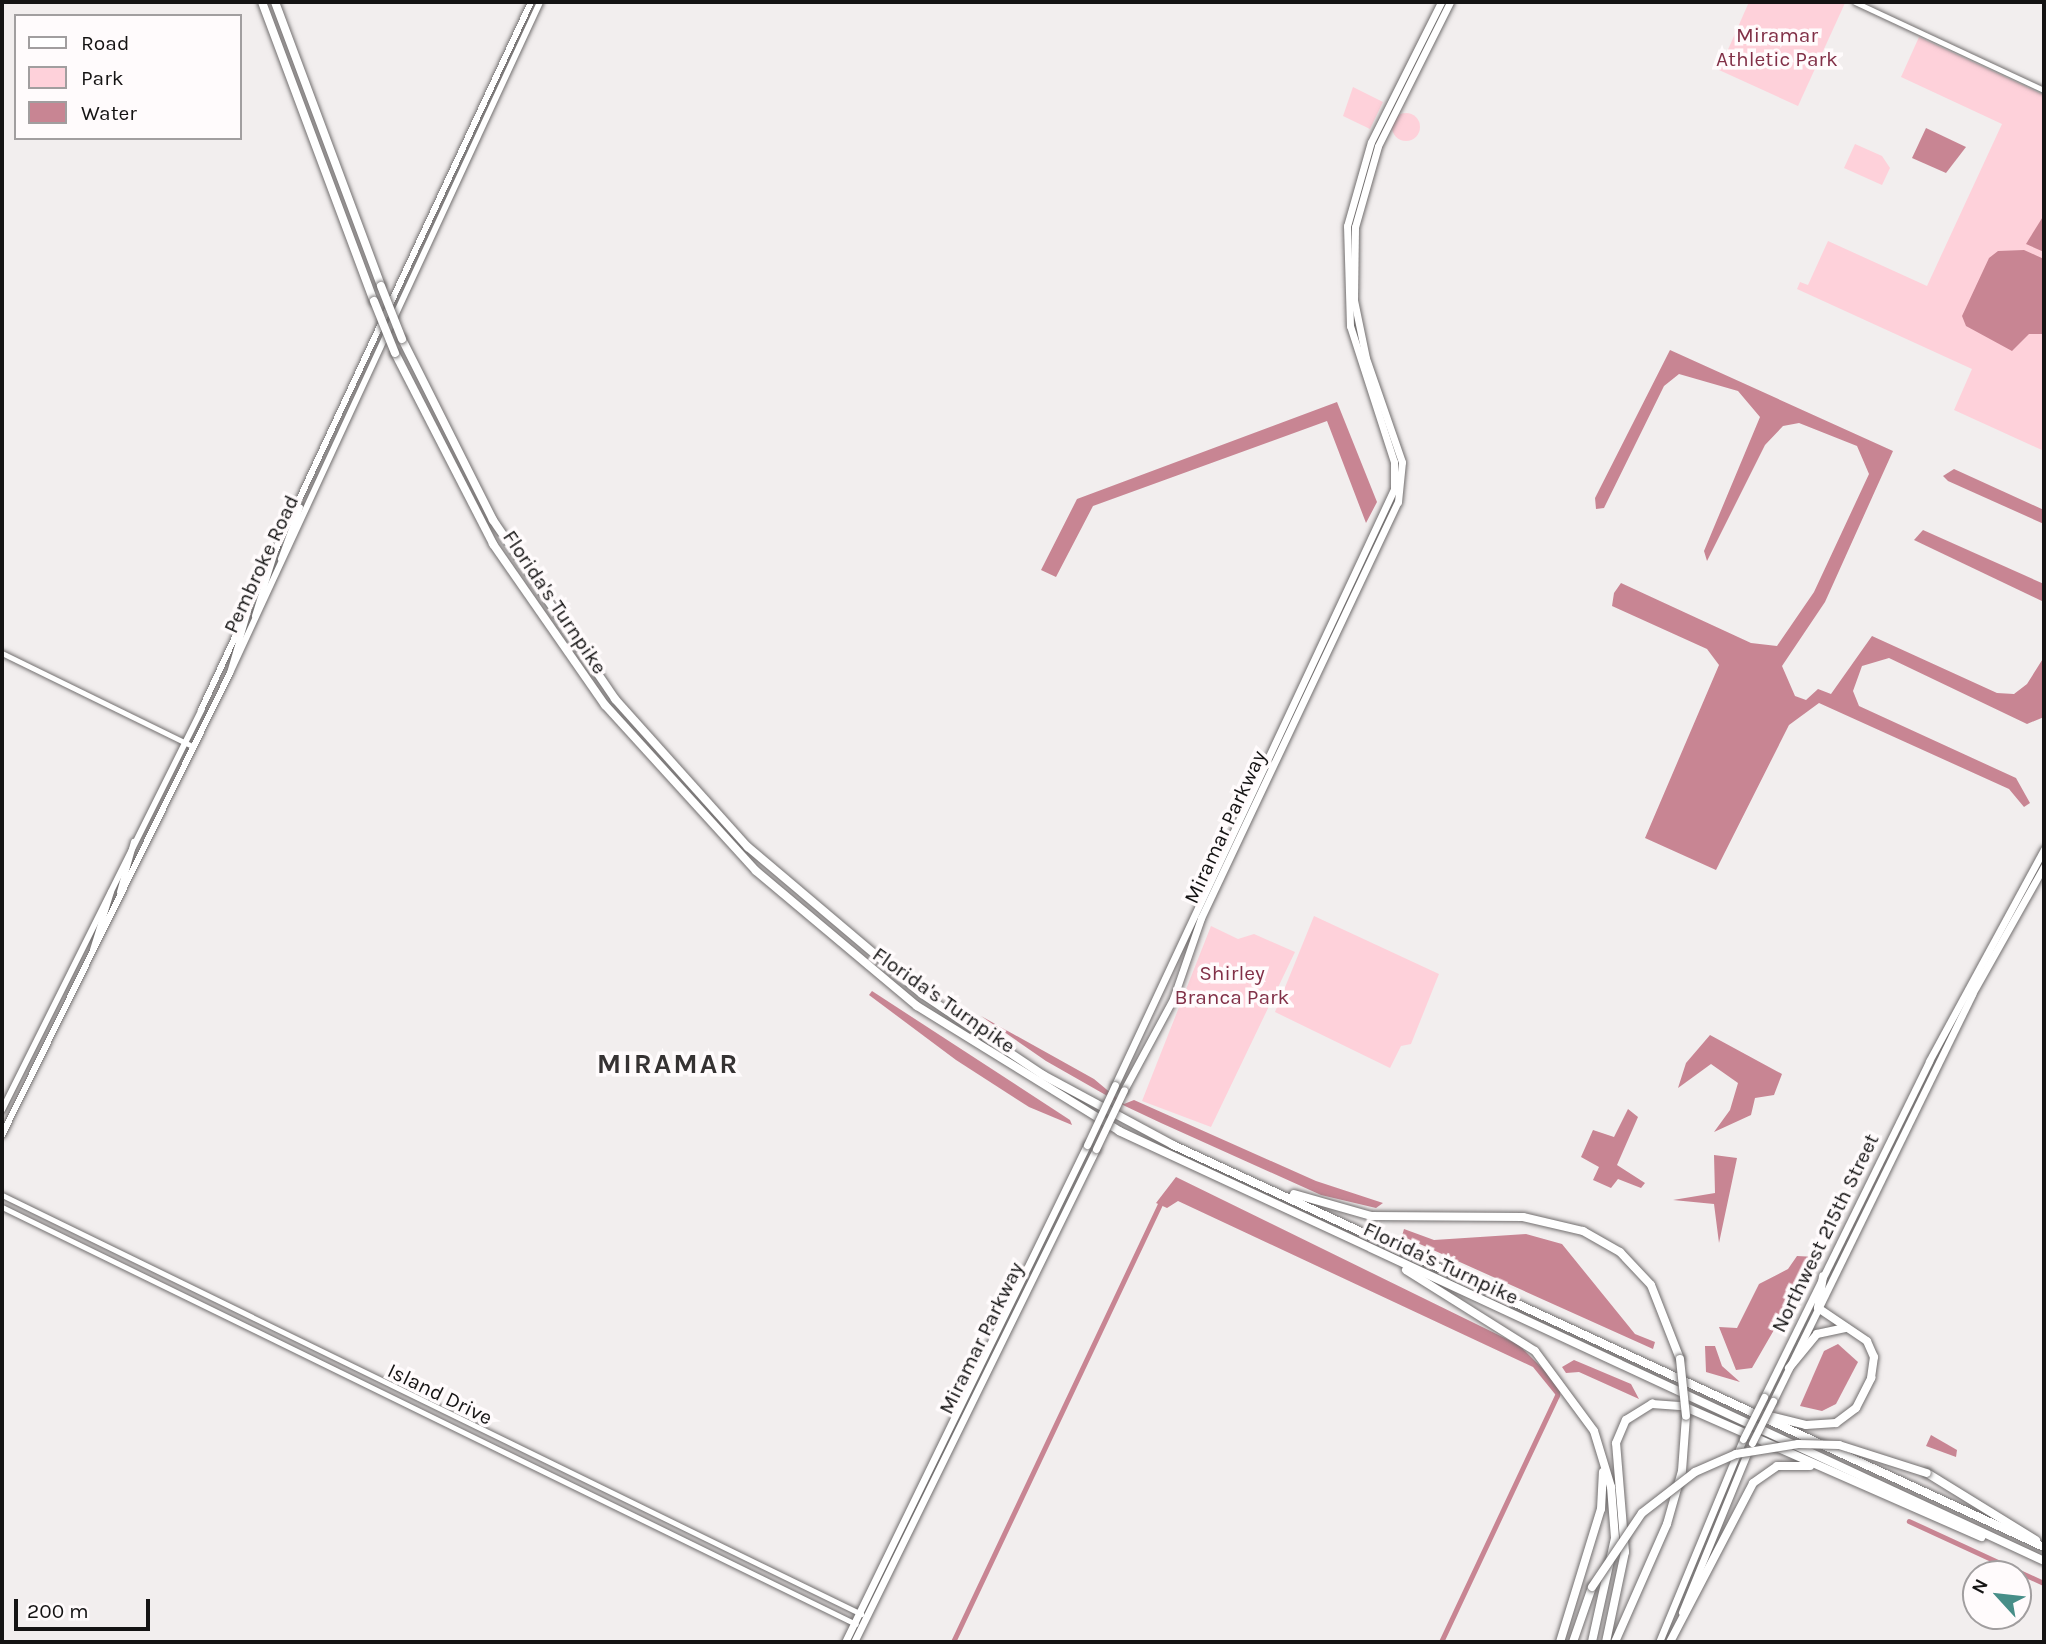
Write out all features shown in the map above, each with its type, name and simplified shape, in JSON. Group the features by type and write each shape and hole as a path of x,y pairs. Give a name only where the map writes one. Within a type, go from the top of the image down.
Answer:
{"highway":[{"name":"Florida's Turnpike","path":"262,2 395,353 472,508 554,636 660,771 779,893 901,993 1032,1082 1119,1131 2044,1561"},
{"name":"Florida's Turnpike","path":"275,2 402,339 460,460 544,601 642,733 748,847 859,946 999,1048 1135,1126 1284,1192 1754,1414 2044,1546"},
{"path":"1284,1192 1371,1216 1523,1217 1583,1231 1643,1275 1667,1314 1680,1359 1686,1416 1671,1512 1615,1642"},
{"path":"1373,1251 1508,1330 1573,1395 1594,1431 1611,1487 1612,1563 1592,1642"},
{"path":"1754,1414 1814,1426 1846,1418 1875,1363 1867,1341 1818,1308 1823,1276"},
{"path":"1789,1368 1817,1334 1851,1329"},
{"path":"1560,1642 1604,1493 1596,1448 1573,1395"},
{"path":"1606,1642 1625,1552 1615,1450 1630,1416 1652,1404 1677,1404 1953,1528 2015,1548"},
{"path":"1573,1642 1592,1587 1642,1513 1695,1472 1736,1454 1798,1444 1839,1445 1927,1473 2044,1546"},
{"path":"1670,1642 1753,1483 1777,1466 1816,1466"}],"main road":[{"name":"Pembroke Road","path":"2,1110 248,610 531,2"},
{"name":"Miramar Parkway","path":"863,1615 1087,1145 1394,489 1394,462 1350,326 1347,226 1371,142 1441,2"},
{"name":"Miramar Parkway","path":"845,1642 858,1625 1124,1090 1168,1009 1201,918 1398,502 1402,462 1356,312 1355,227 1378,146 1449,2"},
{"name":"Pembroke Road","path":"2,1135 230,673 538,4"},
{"path":"488,113 501,66"},
{"path":"281,563 303,491"},
{"path":"255,618 274,553"},
{"path":"230,673 248,610"},
{"path":"120,894 134,842"},
{"name":"Northwest 215th Street","path":"1659,1642 1743,1438 1929,1061 2044,849"},
{"name":"Northwest 215th Street","path":"1670,1642 1752,1443 1972,994 2044,866"},
{"path":"93,950 112,887"},
{"name":"Miramar Parkway","path":"855,1642 858,1625"}],"street":[{"path":"1855,2 2044,90"},
{"path":"2,653 192,746"},
{"name":"Island Drive","path":"2,1195 863,1615"},
{"name":"Island Drive","path":"2,1207 858,1625"}],"green space":[{"name":"Miramar Athletic Park","path":"1749,2 1845,3 1798,106 1719,70"},
{"path":"1919,37 2044,95 2044,451 1954,410 1972,369 1797,289 1800,282 1808,285 1828,241 1927,286 2002,124 1901,77"},
{"path":"1353,87 1383,102 1370,129 1343,116"},
{"path":"1406,113 1416,117 1420,127 1416,137 1406,141 1396,137 1392,127 1396,117"},
{"path":"1855,144 1882,156 1890,168 1882,185 1844,168"},
{"path":"1314,916 1439,974 1411,1044 1401,1046 1390,1068 1275,1012"},
{"name":"Shirley Branca Park","path":"1211,926 1238,939 1254,934 1295,952 1211,1127 1142,1101"}],"water":[{"path":"1926,128 1966,147 1946,173 1912,158"},
{"path":"2044,215 2044,252 2026,244"},
{"path":"2024,250 2044,259 2044,334 2029,334 2012,351 1966,326 1962,316 1989,258 1998,251"},
{"path":"1670,350 1893,451 1825,602 1782,666 1795,696 1806,700 1818,689 1831,694 1872,636 1997,693 2014,694 2027,684 2044,657 2044,717 2027,724 1889,658 1862,666 1853,691 1859,706 2016,778 2030,803 2024,807 2009,789 1819,703 1789,725 1716,870 1645,838 1719,665 1707,649 1612,606 1614,593 1621,583 1751,643 1777,646 1814,592 1869,474 1857,446 1799,423 1783,426 1765,445 1707,561 1704,551 1760,417 1738,391 1679,374 1664,386 1604,508 1596,509 1595,498"},
{"path":"1337,402 1377,502 1366,523 1327,421 1093,506 1056,577 1041,570 1077,499"},
{"path":"1954,469 2044,510 2044,524 1948,481 1943,476"},
{"path":"1923,530 2044,584 2044,602 1914,540"},
{"path":"872,991 1070,1120 1072,1125 1029,1107 956,1060 869,995"},
{"path":"981,1016 1094,1079 1124,1104 1134,1100 1316,1181 1383,1203 1376,1208 1321,1195 1161,1123 1125,1106 1046,1061"},
{"path":"1710,1035 1782,1074 1774,1095 1755,1098 1751,1115 1714,1132 1730,1110 1738,1083 1711,1064 1678,1088 1686,1063"},
{"path":"1628,1109 1638,1117 1617,1165 1645,1183 1641,1188 1618,1179 1611,1188 1593,1180 1599,1167 1581,1157 1593,1130 1614,1137"},
{"path":"1714,1155 1737,1158 1719,1243 1714,1204 1673,1200 1715,1193"},
{"path":"1176,1177 1519,1345 1561,1387 1559,1399 1533,1367 1178,1201 1167,1208 1156,1203"},
{"path":"1404,1229 1434,1240 1526,1234 1562,1244 1635,1334 1655,1342 1653,1349 1402,1236"},
{"path":"1797,1256 1816,1257 1752,1368 1736,1370 1719,1327 1737,1328 1759,1284 1788,1269"},
{"path":"1838,1344 1858,1362 1836,1404 1822,1411 1800,1406 1824,1351"},
{"path":"1705,1346 1715,1346 1722,1366 1740,1382 1706,1372"},
{"path":"1574,1360 1631,1384 1639,1399 1579,1372 1566,1373 1562,1367"},
{"path":"1931,1435 1957,1450 1956,1457 1926,1446"}],"waterway":[{"path":"953,1642 1162,1200"},
{"path":"1441,1642 1557,1395"},
{"path":"1909,1521 2044,1583"}],"district":[{"name":"MIRAMAR","path":"668,1064"}]}
